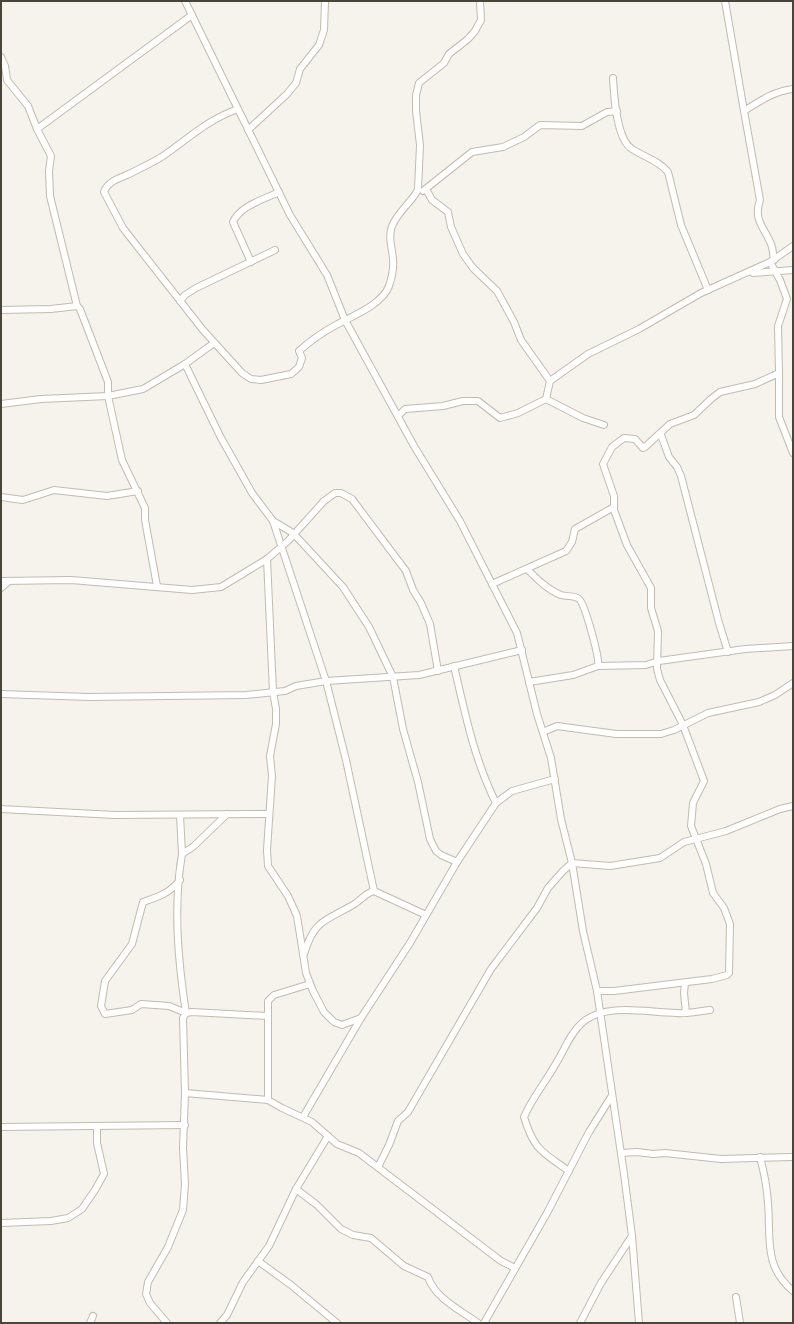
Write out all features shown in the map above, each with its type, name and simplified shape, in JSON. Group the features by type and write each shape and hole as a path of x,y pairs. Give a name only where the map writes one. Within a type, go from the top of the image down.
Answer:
{"street":[{"path":"185,1 290,215 327,276 345,320 398,416 460,521 517,633 529,682 551,758 561,819 572,863 583,931 596,991 632,1236 639,1323"},
{"path":"248,130 287,94 296,83 300,69 320,45 324,30 325,1"},
{"path":"417,193 420,145 416,111 416,95 419,83 444,63 450,54 475,31 481,20 480,1"},
{"path":"725,1 760,200 757,210 759,221 771,244 772,261 787,298 778,326 779,417 793,453"},
{"path":"37,128 192,15"},
{"path":"1,57 5,66 7,80 28,106 51,156 49,171 50,196 77,306 83,316 107,377 108,396 122,460 145,508 145,520 157,586"},
{"path":"613,78 617,111 622,135 626,144 630,148 663,166 668,172 681,226 708,290"},
{"path":"744,111 773,93 781,90 793,89"},
{"path":"238,109 220,115 183,140 163,156 121,179 111,182 106,186 104,192 123,228 214,343 242,373 251,379 261,380 290,374 299,367 302,358 299,351 326,331 370,307 387,290 393,273 393,258 390,244 392,227 400,210 417,193 426,189 445,172 472,152 503,147 524,137 540,125 582,126 607,112 617,111"},
{"path":"426,189 432,200 448,212 451,227 463,254 473,268 497,291 514,322 521,340 550,381"},
{"path":"251,262 233,222 236,216 244,208 279,192"},
{"path":"546,399 550,381 580,359 639,329 708,290 772,261 793,246"},
{"path":"180,301 185,295 196,288 275,250"},
{"path":"748,273 793,270"},
{"path":"1,310 51,310 77,306"},
{"path":"1,404 41,399 108,396 143,389 185,364 214,343"},
{"path":"185,364 220,436 252,493 273,521 282,545 326,681 346,760 374,891"},
{"path":"596,991 614,991 647,986 685,983 718,978 729,973 730,924 724,908 713,893 706,864 691,826 693,803 704,781 683,725 660,680 657,669 659,661 658,631 651,608 651,588 627,545 614,507 612,489 603,464 612,447 624,438 635,439 643,448 661,435 670,424 694,415 711,398 720,392 755,384 779,372"},
{"path":"398,416 405,409 473,401 480,402 496,416 502,418 546,399"},
{"path":"546,399 577,415 604,425"},
{"path":"661,435 668,456 677,466 681,476 719,623 728,652"},
{"path":"1,497 23,500 54,490 107,496 138,492"},
{"path":"1,581 71,580 192,590 221,587 267,559 324,500 335,493 341,493 352,499 406,571 413,590 421,603 430,624 438,671"},
{"path":"492,584 566,551 572,542 575,528 614,507"},
{"path":"273,521 293,533 342,587 370,627 393,677 430,839 436,851 441,855 457,862"},
{"path":"267,559 273,692 276,709 276,724 270,756 272,776 266,850 268,866 288,896 298,916 303,956 310,984 324,1012 334,1022 342,1025 361,1018"},
{"path":"527,569 544,585 561,595 575,597 582,602 597,654 598,666"},
{"path":"1,588 9,581"},
{"path":"529,682 573,675 598,666 646,665 659,661 728,652 793,646"},
{"path":"1,694 89,697 246,695 286,691 296,686 326,681 393,677 438,671 522,650"},
{"path":"454,666 466,723 484,778 496,803"},
{"path":"543,732 557,726 616,734 661,734 708,713 759,702 775,695 793,683"},
{"path":"303,1117 361,1018 426,915 457,862 496,803 512,791 555,780"},
{"path":"378,1167 389,1145 398,1121 408,1112 491,969 537,908 548,888 572,863 610,866 654,860 665,856 678,845 726,831 780,809 793,806"},
{"path":"1,809 115,815 269,814"},
{"path":"182,854 194,846 227,814"},
{"path":"167,1323 150,1303 146,1294 148,1282 168,1247 183,1210 185,1184 183,1018 186,1013 179,964 180,880 182,854 180,815"},
{"path":"180,880 173,888 162,895 143,902 132,944 105,981 102,992 101,1006 106,1014 132,1010 141,1004 169,1006 186,1013 267,1016"},
{"path":"303,956 310,938 318,925 324,919 356,904 369,893 374,891 426,915"},
{"path":"685,983 684,999 686,1013"},
{"path":"268,1100 268,1001 274,995 310,984"},
{"path":"568,1171 541,1152 533,1142 524,1117 529,1105 555,1066 572,1035 582,1023 599,1013 626,1010 649,1013 686,1013 710,1010"},
{"path":"185,1093 268,1100 303,1117 312,1122 337,1144 359,1153 501,1261 515,1268"},
{"path":"484,1323 589,1132 611,1097"},
{"path":"1,1127 185,1125"},
{"path":"1,1223 68,1218 82,1209 96,1190 104,1174 97,1143 97,1126"},
{"path":"220,1323 227,1315 244,1282 269,1246 296,1189 328,1136"},
{"path":"621,1153 665,1153 721,1159 793,1157"},
{"path":"760,1157 768,1200 772,1259 777,1274 793,1291"},
{"path":"296,1189 317,1205 341,1229 353,1235 371,1238 404,1266 428,1277 431,1286 437,1293 478,1323"},
{"path":"580,1323 601,1283 632,1236"},
{"path":"258,1261 291,1285 337,1323"},
{"path":"736,1297 740,1323"},
{"path":"90,1323 93,1316"}]}
